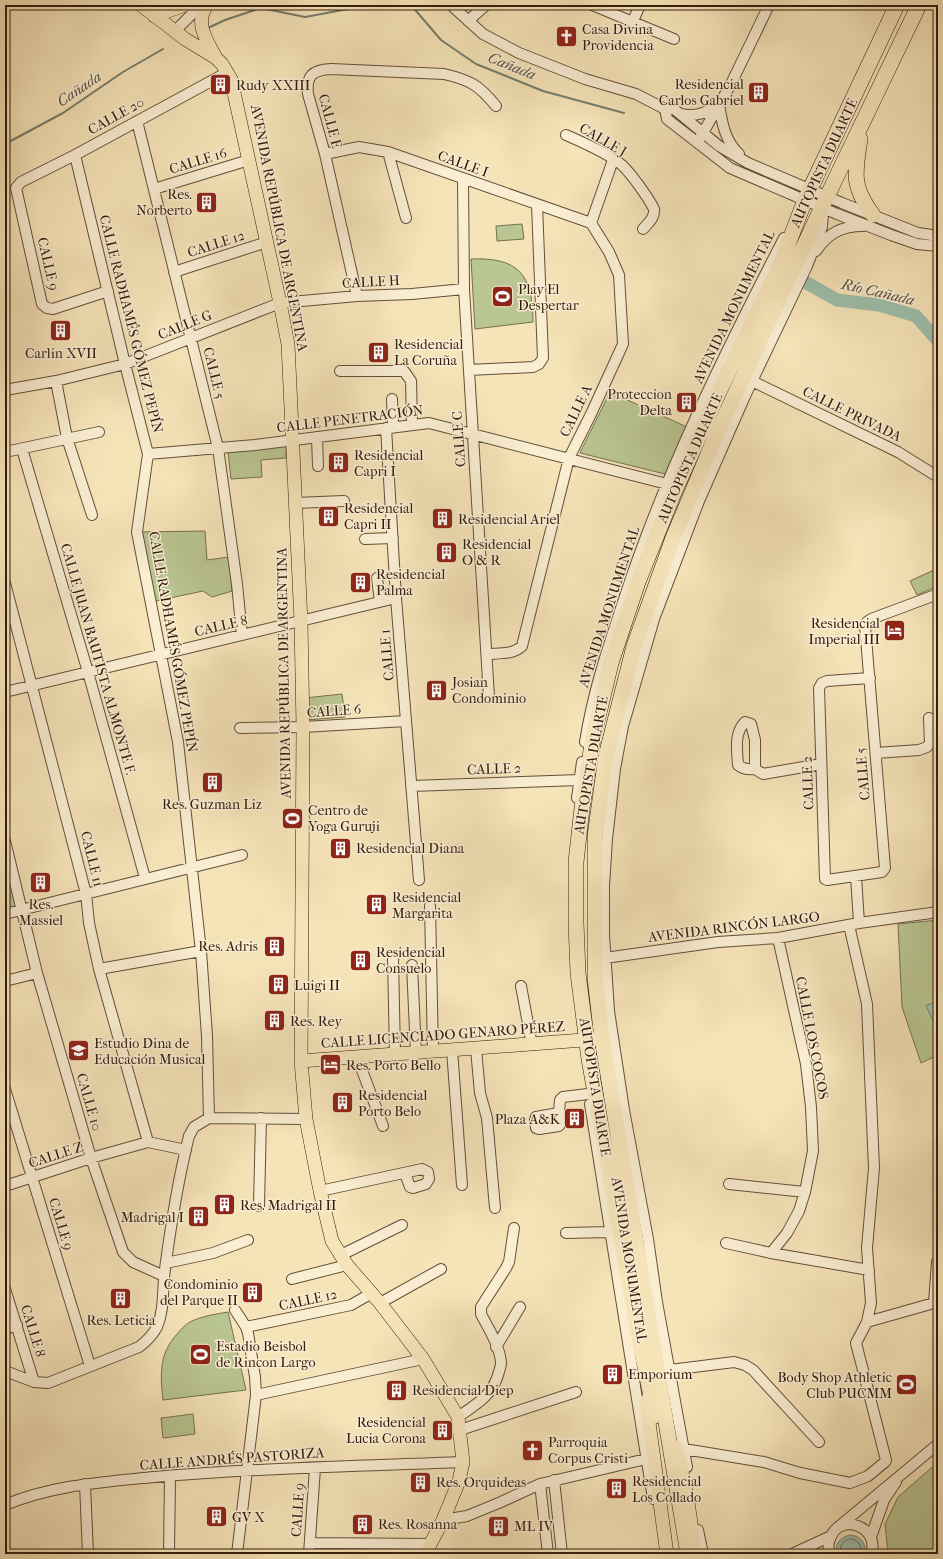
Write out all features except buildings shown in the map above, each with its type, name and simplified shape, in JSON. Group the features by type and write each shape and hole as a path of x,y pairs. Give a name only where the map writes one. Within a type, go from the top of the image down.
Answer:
{"highway":[{"name":"AUTOPISTA DUARTE","path":"678,1554 654,1412 583,1041 576,923 576,862 582,808 593,738 611,663 638,582 672,494 781,263 808,195 897,5"},
{"name":"AUTOPISTA DUARTE","path":"688,1554 602,1039 595,978 595,836 606,756 634,646 645,614 660,594 673,538 753,369 825,201 919,5"},
{"path":"862,125 858,151 856,183 870,220"},
{"path":"595,902 604,886 596,862"}],"main road":[{"name":"AVENIDA REPÚBLICA DE ARGENTINA","path":"141,5 185,39 216,58 228,72 234,91 288,344 301,622 303,727 301,1061 306,1119 320,1191 332,1241 344,1260 376,1298 423,1359 459,1423 463,1462 459,1481 443,1520 428,1549"},
{"path":"154,16 185,5"},
{"path":"207,5 202,15 201,27 216,58"},
{"name":"CALLE LICENCIADO GENARO PÉREZ","path":"301,1061 602,1039"},
{"path":"639,1338 665,1554"},
{"name":"AUTOPISTA DUARTE","path":"660,1386 677,1445 688,1502 695,1554"},
{"path":"658,1527 665,1554"}],"street":[{"path":"175,31 201,5"},
{"path":"451,5 483,34 518,52 585,79 631,92 665,109 674,109 719,146 808,195"},
{"path":"468,21 486,5"},
{"path":"592,5 674,39"},
{"path":"633,21 640,5"},
{"path":"698,143 730,84 769,5"},
{"name":"CALLE E","path":"357,296 325,154 307,85 309,78 314,72 322,69 444,74 461,78 474,84 484,92 496,106"},
{"name":"CALLE 20","path":"18,185 21,182 75,155 228,72"},
{"path":"679,114 696,116 703,114 719,104"},
{"path":"719,104 723,127 732,148 748,163"},
{"path":"665,109 667,119 730,168 825,201 870,220 891,235 917,244 938,246"},
{"name":"CALLE 5","path":"137,121 218,448 238,584 242,635"},
{"name":"CALLE J","path":"566,135 622,165 628,172 654,209 654,216 643,229"},
{"name":"CALLE I","path":"325,154 359,147 388,152 591,223"},
{"path":"388,152 406,218"},
{"name":"CALLE RADHAMÉS GÓMEZ PEPÍN","path":"75,155 148,454 137,532 178,742 201,951 207,1036 209,1118"},
{"name":"CALLE 16","path":"154,189 249,160"},
{"path":"591,223 613,160"},
{"name":"CALLE C","path":"463,179 464,289 489,697"},
{"name":"CALLE 9","path":"18,185 16,188 42,304 47,308 53,309 108,291"},
{"name":"AVENIDA MONUMENTAL","path":"658,1527 588,1094 583,1041 574,993 570,940 570,871 579,780 588,724 602,665 648,529 695,418 748,309 797,213 808,195"},
{"path":"807,266 822,227 825,201"},
{"path":"469,370 533,367 539,364 543,358 537,205"},
{"path":"753,369 807,266 820,245 829,236 850,226 870,220 895,224 918,233 938,236"},
{"name":"CALLE A","path":"487,654 511,652 522,646 569,458 623,344 619,275 609,252 591,223"},
{"path":"891,235 895,224"},
{"name":"CALLE 12","path":"174,272 267,242"},
{"name":"CALLE H","path":"280,303 464,289"},
{"name":"CALLE G","path":"5,390 56,381 125,364 280,303"},
{"name":"CALLE PRIVADA","path":"753,369 898,452 938,477"},
{"path":"340,371 404,371 411,381 412,424"},
{"path":"56,381 67,438 92,515"},
{"name":"CALLE 1","path":"392,399 390,428 396,598 419,880"},
{"name":"CALLE PENETRACIÓN","path":"148,454 218,448 390,428 412,424 435,423 667,484"},
{"path":"5,452 100,432"},
{"path":"317,437 318,466"},
{"name":"CALLE JUAN BAUTISTA ALMONTE F.","path":"22,449 88,672 145,878"},
{"path":"295,503 344,501"},
{"path":"365,539 393,538"},
{"path":"377,578 380,602"},
{"name":"CALLE 11","path":"5,583 86,894 89,923 99,969 148,1142"},
{"name":"AVENIDA MONUMENTAL","path":"660,594 623,726 614,768 604,886 605,958 609,1011 617,1063 648,1239 657,1302 703,1554"},
{"name":"CALLE 5","path":"856,876 882,872 885,868 865,626 871,619 938,594"},
{"name":"CALLE 8","path":"5,692 396,598"},
{"name":"CALLE 2","path":"856,876 825,879 820,685 827,680 870,678"},
{"path":"876,753 919,750 927,747 930,743 929,718"},
{"name":"CALLE 6","path":"240,728 303,727 406,721"},
{"path":"755,769 763,774 821,764"},
{"name":"CALLE 2","path":"411,786 579,780"},
{"name":"CALLE 10","path":"5,841 37,973 91,1158 123,1252 133,1262 164,1276"},
{"path":"5,914 242,855"},
{"path":"684,1449 764,1462 800,1473 850,1483 868,1476 886,1460 856,1342 867,1322 871,1303 867,1248 874,1168 867,1010 854,924 856,876"},
{"path":"430,906 433,1052"},
{"name":"AVENIDA RINCÓN LARGO","path":"605,958 718,942 778,938 854,924 938,912"},
{"name":"CALLE LOS COCOS","path":"771,1253 793,1224 799,1211 805,1192 813,1151 812,1107 806,1064 778,938"},
{"path":"99,969 201,951"},
{"path":"393,958 395,1054"},
{"path":"412,965 416,1053"},
{"path":"5,981 37,973"},
{"path":"521,986 532,1045"},
{"path":"476,1049 480,1093 487,1118 495,1208"},
{"path":"452,1050 462,1185"},
{"path":"357,1057 383,1126"},
{"name":"CALLE 9","path":"5,1090 90,1366"},
{"path":"559,1113 560,1100 563,1097 588,1094"},
{"path":"5,1371 34,1382 48,1383 138,1347 150,1339 157,1326 162,1307 164,1276 174,1206 189,1136 194,1128 209,1118 306,1119"},
{"path":"258,1206 261,1118"},
{"name":"CALLE Z","path":"5,1186 91,1158 148,1142 186,1150"},
{"path":"320,1191 405,1173"},
{"path":"729,1184 805,1192"},
{"path":"292,1279 344,1260 402,1225"},
{"path":"459,1423 491,1391 501,1364 496,1347 481,1314 481,1307 506,1268 514,1228"},
{"path":"566,1233 610,1232"},
{"path":"166,1263 214,1253 248,1240"},
{"path":"726,1243 771,1253 869,1270"},
{"path":"867,1322 934,1302 936,1262"},
{"name":"CALLE 12","path":"246,1327 351,1305 376,1298 441,1269"},
{"name":"CALLE 8","path":"5,1289 34,1382"},
{"path":"496,1347 520,1307"},
{"path":"235,1310 246,1327 255,1377 256,1395 236,1554"},
{"path":"5,1329 17,1325"},
{"path":"256,1395 423,1359"},
{"path":"670,1370 734,1362 745,1365 753,1370 819,1442"},
{"path":"459,1423 576,1392"},
{"path":"830,1554 828,1543 834,1532 938,1444"},
{"path":"443,1520 467,1516 540,1484 646,1458"},
{"name":"CALLE ANDRÉS PASTORIZA","path":"5,1505 39,1494 86,1484 170,1476 246,1469 315,1468 463,1462"},
{"name":"CALLE 9","path":"310,1554 315,1468"},
{"path":"872,1553 871,1537 884,1500 902,1474"},
{"path":"169,1554 170,1476"},
{"path":"554,1480 562,1554"},
{"path":"86,1484 88,1554"},
{"path":"540,1484 548,1554"},
{"path":"792,1554 847,1524 853,1524 864,1528 871,1537"},
{"path":"310,1543 428,1549"}],"shaded area":[{"path":"522,224 524,239 497,241 496,226"},
{"name":"Play El Despertar","path":"471,259 501,261 520,272 526,281 530,292 533,322 475,329"},
{"path":"610,392 687,427 665,474 580,453"},
{"path":"286,445 286,458 261,460 262,477 231,479 228,452"},
{"path":"205,531 207,560 229,557 232,591 212,597 203,591 151,602 137,532"},
{"path":"934,570 938,578 938,586 917,595 910,581"},
{"path":"342,694 345,717 307,720 305,698"},
{"path":"5,841 21,910 5,914"},
{"path":"938,920 938,1055 921,1063 902,1007 898,924"},
{"name":"Estadio Beisbol de Rincon Largo","path":"228,1312 246,1390 163,1400 161,1381 162,1364 167,1348 172,1341 182,1328 190,1322 205,1316"},
{"path":"193,1414 195,1434 163,1438 161,1418"},
{"path":"938,1462 938,1554 888,1554 885,1524 898,1497"}],"water":[{"path":"938,1000 938,1023 935,1025 926,1006"},
{"path":"850,1535 857,1537 864,1543 865,1554 836,1554 837,1544 843,1537"}],"waterway":[{"name":"Cañada","path":"208,28 225,20 261,8 305,17 359,7 390,5"},
{"name":"Cañada","path":"411,5 441,40 476,64 543,91 624,113"},
{"name":"Cañada","path":"5,144 63,113 123,72 163,49"},
{"name":"Río Cañada","path":"805,282 837,300 879,305 916,316 938,341"}],"place":[{"name":"Casa Divina Providencia","path":"566,37"},
{"name":"Rudy XXIII","path":"220,85"},
{"name":"Residencial Carlos Gabriel","path":"759,92"},
{"name":"Res. Norberto","path":"207,202"},
{"name":"Play El Despertar","path":"502,297"},
{"name":"Carlin XVII","path":"61,331"},
{"name":"Residencial La Coruña","path":"379,352"},
{"name":"Proteccion Delta","path":"687,402"},
{"name":"Residencial Capri I","path":"338,463"},
{"name":"Residencial Capri II","path":"328,516"},
{"name":"Residencial Ariel","path":"443,519"},
{"name":"Residencial O & R","path":"447,552"},
{"name":"Residencial Palma","path":"361,582"},
{"name":"Residencial Imperial III","path":"895,631"},
{"name":"Josian Condominio","path":"436,690"},
{"name":"Res. Guzman Liz","path":"212,782"},
{"name":"Centro de Yoga Guruji","path":"292,818"},
{"name":"Residencial Diana","path":"340,848"},
{"name":"Res. Massiel","path":"41,882"},
{"name":"Residencial Margarita","path":"377,905"},
{"name":"Res. Adris","path":"274,946"},
{"name":"Residencial Consuelo","path":"360,960"},
{"name":"Luigi II","path":"278,985"},
{"name":"Res. Rey","path":"274,1021"},
{"name":"Estudio Dina de Educación Musical","path":"78,1051"},
{"name":"Res. Porto Bello","path":"330,1065"},
{"name":"Residencial Porto Belo","path":"343,1103"},
{"name":"Plaza A&K","path":"575,1119"},
{"name":"Res. Madrigal II","path":"224,1205"},
{"name":"Madrigal I","path":"199,1217"},
{"name":"Condominio del Parque II","path":"253,1292"},
{"name":"Res. Leticia","path":"121,1298"},
{"name":"Estadio Beisbol de Rincon Largo","path":"201,1354"},
{"name":"Emporium","path":"613,1374"},
{"name":"Body Shop Athletic Club PUCMM","path":"907,1385"},
{"name":"Residencial Diep","path":"396,1390"},
{"name":"Residencial Lucia Corona","path":"442,1430"},
{"name":"Parroquia Corpus Cristi","path":"532,1450"},
{"name":"Res. Orquideas","path":"421,1482"},
{"name":"Residencial Los Collado","path":"616,1489"},
{"name":"GV X","path":"217,1517"},
{"name":"Res. Rosanna","path":"363,1524"},
{"name":"ML IV","path":"498,1526"}]}
